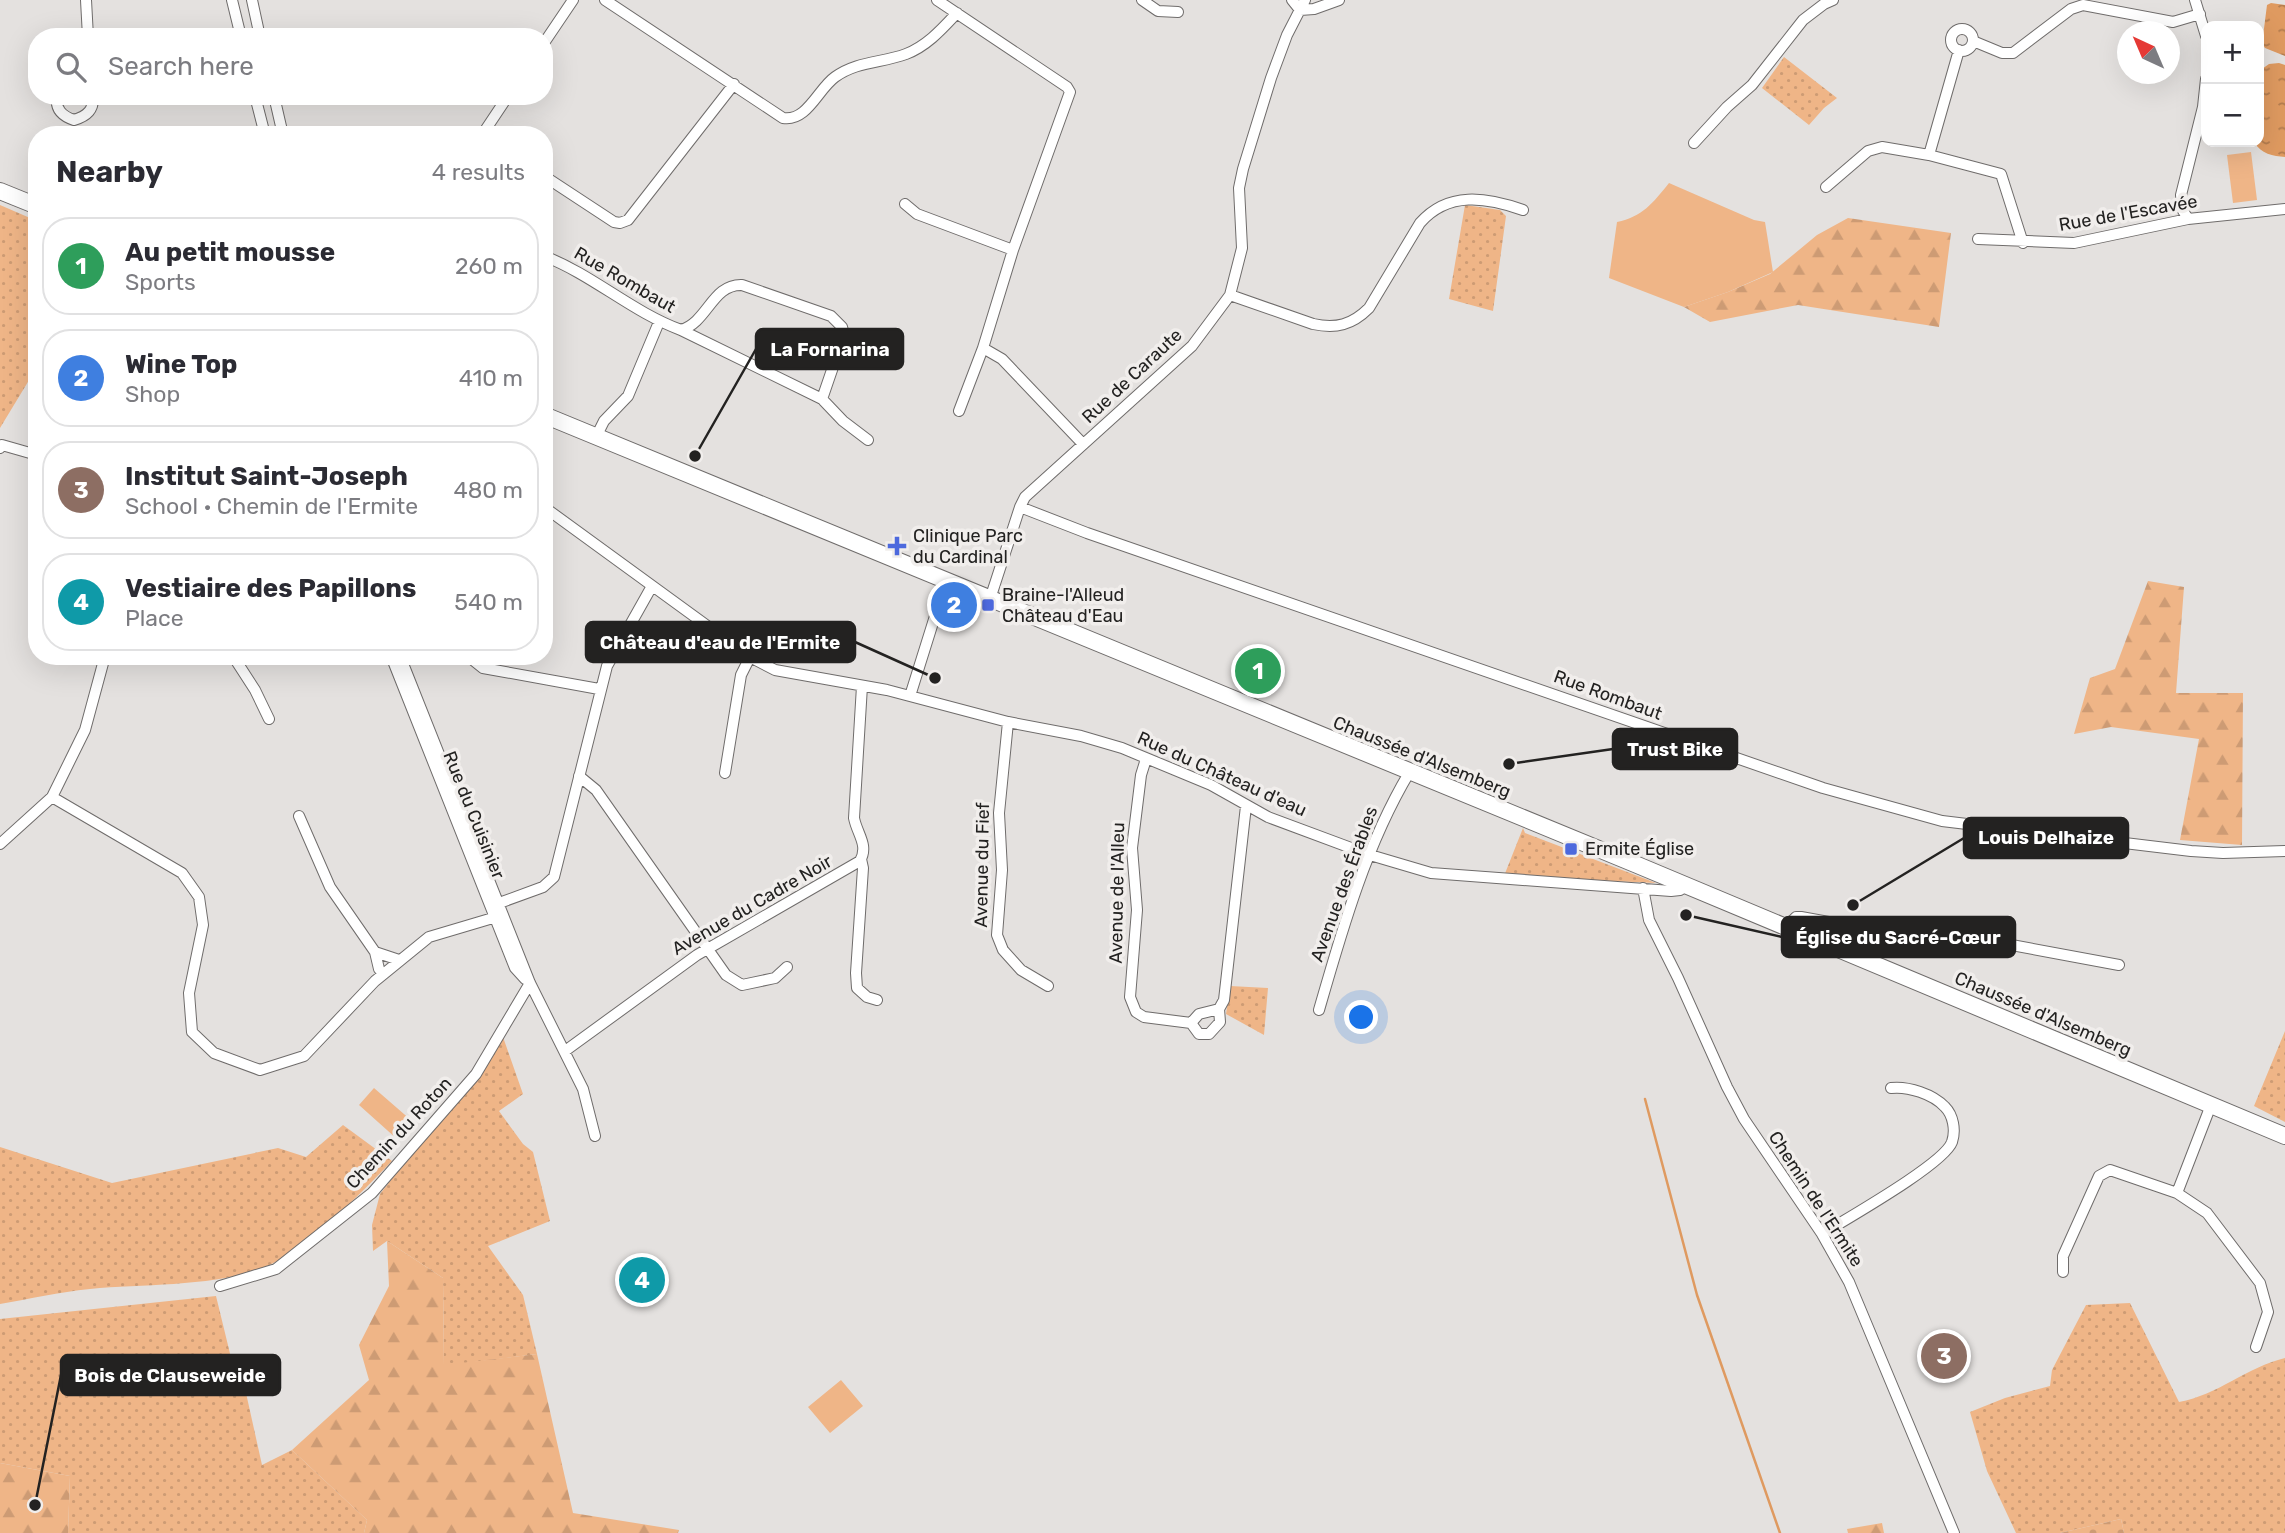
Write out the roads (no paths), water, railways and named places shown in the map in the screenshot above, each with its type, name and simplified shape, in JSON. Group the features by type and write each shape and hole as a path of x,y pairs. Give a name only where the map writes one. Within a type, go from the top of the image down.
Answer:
{"main road":[{"path":"0,191 28,202"},
{"name":"Chaussée d'Alsemberg","path":"553,419 2285,1136"}],"street":[{"path":"86,0 88,28"},
{"path":"232,0 239,28"},
{"path":"252,0 258,28"},
{"path":"553,30 573,0"},
{"path":"605,0 783,118 801,115 838,74 867,62 906,54 937,34 957,13"},
{"path":"937,0 1067,87 1070,92 959,411"},
{"path":"1142,0 1158,11 1178,12"},
{"path":"1292,0 1314,9 1339,0"},
{"path":"1694,143 1727,107 1752,85 1803,20 1833,0"},
{"path":"2195,0 2202,21"},
{"name":"Rue de Caraute","path":"990,599 1020,507 1026,497 1192,346 1230,295 1242,248 1239,188 1243,169 1271,78 1287,35 1303,5"},
{"path":"1973,41 2003,53 2012,53 2071,9 2083,5 2172,22 2200,14"},
{"path":"1965,29 1971,33 1973,41 1968,49 1959,50 1951,42 1954,31 1965,29"},
{"path":"1929,155 1959,50"},
{"path":"553,182 614,222 628,220 734,84"},
{"path":"2188,219 2182,209 2180,195 2203,107 2205,84"},
{"path":"57,105 59,111 74,120 88,113 92,105"},
{"path":"257,105 263,126"},
{"path":"276,105 281,126"},
{"path":"489,126 502,105"},
{"path":"1826,187 1868,151 1882,148 1929,155 2001,174 2023,243"},
{"path":"1230,295 1313,324 1346,325 1369,308 1420,223 1436,208 1458,200 1475,200 1523,210"},
{"path":"905,204 918,214 1013,250"},
{"name":"Rue de l'Escavée","path":"1978,239 2023,243 2074,243 2188,219 2285,209"},
{"name":"Rue Rombaut","path":"553,260 659,322 681,330 822,400 868,440"},
{"path":"681,330 691,327 726,287 734,285 742,285 831,316 842,327 844,335 822,400"},
{"path":"596,437 604,421 628,396 659,322"},
{"path":"983,348 1002,359 1083,444"},
{"path":"0,448 2,445 28,452"},
{"name":"Rue Rombaut","path":"1020,507 1087,533 1611,716 1824,788 1942,821 2191,851 2285,851"},
{"name":"Rue du Château d'eau","path":"553,514 750,657 775,670 910,696 1122,748 1210,785 1246,806 1288,825 1370,855 1431,873 1671,891 1686,886"},
{"path":"910,696 946,581"},
{"path":"495,905 543,887 554,877 599,689 607,666 652,586"},
{"path":"725,773 741,675 750,657"},
{"path":"0,845 52,797 85,730 103,665"},
{"path":"239,665 270,719"},
{"name":"Rue du Cuisinier","path":"395,665 468,846 495,905"},
{"name":"Rue du Cuisinier","path":"403,665 499,916 583,1089 595,1136"},
{"path":"479,665 483,668 599,689"},
{"path":"862,686 854,818 864,844 858,862 863,869 856,973 857,988 867,997 877,1000"},
{"name":"Avenue du Fief","path":"1009,722 999,813 1002,870 997,935 1003,950 1021,970 1048,986"},
{"name":"Avenue de l'Alleu","path":"1146,759 1141,775 1132,848 1137,910 1130,997 1136,1012 1144,1017 1191,1023 1199,1034 1209,1034 1220,1022 1219,1009 1224,1000 1246,806"},
{"name":"Avenue des Érables","path":"1319,1010 1337,947 1370,855 1409,773"},
{"path":"579,776 596,790 709,947 726,975 742,985 775,978 787,967"},
{"path":"52,797 182,873 199,897 203,925 188,993 192,1032 214,1053 260,1070 304,1056 383,974 429,937 499,916"},
{"path":"299,816 330,887 375,951 379,969 383,974"},
{"name":"Avenue du Cadre Noir","path":"565,1051 709,947 858,862"},
{"name":"Chemin de l'Ermite","path":"1643,888 1649,920 1727,1087 1744,1119 1822,1234 1849,1282 1954,1533"},
{"path":"1785,928 1796,917 1856,927 1962,936 2119,965"},
{"path":"1812,939 1814,930 1825,921"},
{"path":"375,951 399,960"},
{"name":"Chemin du Roton","path":"220,1286 276,1269 372,1192 475,1074 530,983"},
{"path":"1191,1023 1199,1014 1219,1009"},
{"path":"1822,1234 1919,1173 1944,1154 1952,1141 1953,1121 1941,1103 1905,1087 1891,1088"},
{"path":"2177,1193 2211,1105"},
{"path":"2063,1272 2063,1256 2099,1176 2110,1170 2177,1193 2207,1213 2260,1283 2268,1312 2256,1347"}],"water":[{"path":"2267,5 2285,5 2285,56 2264,47"},
{"path":"2269,64 2285,65 2285,157 2272,155 2258,147 2264,147 2264,68"}],"waterway":[{"path":"1645,1099 1697,1295 1780,1533"}],"place":[{"name":"La Fornarina","path":"695,456"},
{"name":"Clinique Parc du Cardinal","path":"897,546"},
{"name":"Wine Top","path":"954,605"},
{"name":"Braine-l'Alleud Château d'Eau","path":"988,605"},
{"name":"Au petit mousse","path":"1258,671"},
{"name":"Château d'eau de l'Ermite","path":"935,678"},
{"name":"Trust Bike","path":"1509,764"},
{"name":"Ermite Église","path":"1571,849"},
{"name":"Louis Delhaize","path":"1853,905"},
{"name":"Église du Sacré-Cœur","path":"1686,915"},
{"name":"Vestiaire des Papillons","path":"642,1280"},
{"name":"Institut Saint-Joseph","path":"1944,1356"},
{"name":"Bois de Clauseweide","path":"35,1505"}]}
